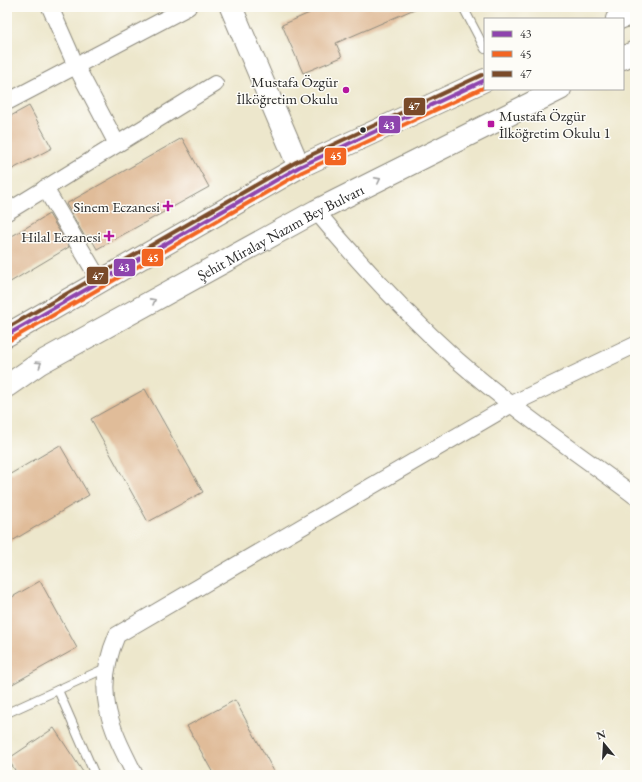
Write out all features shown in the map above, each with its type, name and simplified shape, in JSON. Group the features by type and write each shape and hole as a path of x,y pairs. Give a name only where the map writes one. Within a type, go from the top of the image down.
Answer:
{"main road":[{"path":"235,8 299,167"},
{"path":"619,18 635,12"},
{"path":"624,58 635,52"},
{"path":"7,335 299,167 484,80"},
{"name":"Şehit Miralay Nazım Bey Bulvarı","path":"7,386 40,363 316,211 558,90"}],"street":[{"path":"50,7 76,66 117,144"},
{"path":"7,102 188,7"},
{"path":"7,212 215,84"},
{"path":"46,188 100,281"},
{"path":"316,211 386,292 459,361 512,404 635,496"},
{"path":"135,775 110,718 106,702 106,668 110,651 117,635 512,404 635,345"}],"lane":[{"path":"464,7 484,47"},
{"path":"7,713 106,668"},
{"path":"58,690 95,775"}],"building":[{"path":"323,7 419,7 336,43 342,57 303,73 282,25"},
{"path":"29,106 52,148 7,172 7,118"},
{"path":"182,138 209,187 97,249 89,235 85,237 66,204"},
{"path":"49,214 69,247 7,284 7,239"},
{"path":"145,389 203,492 148,522 91,419"},
{"path":"60,445 89,495 7,544 7,476"},
{"path":"40,581 77,648 7,687 7,600"},
{"path":"235,700 276,775 214,775 187,726"},
{"path":"54,728 85,775 18,775 8,759"}],"transit line":[{"name":"47","path":"7,328 296,162 482,75"},
{"name":"43","path":"7,335 299,167 484,80"},
{"name":"45","path":"10,340 302,172 484,87"}],"place":[{"name":"Mustafa Özgür İlköğretim Okulu","path":"346,90"},
{"name":"Mustafa Özgür İlköğretim Okulu 1","path":"491,124"},
{"name":"Sinem Eczanesi","path":"168,206"},
{"name":"Hilal Eczanesi","path":"109,236"}]}
